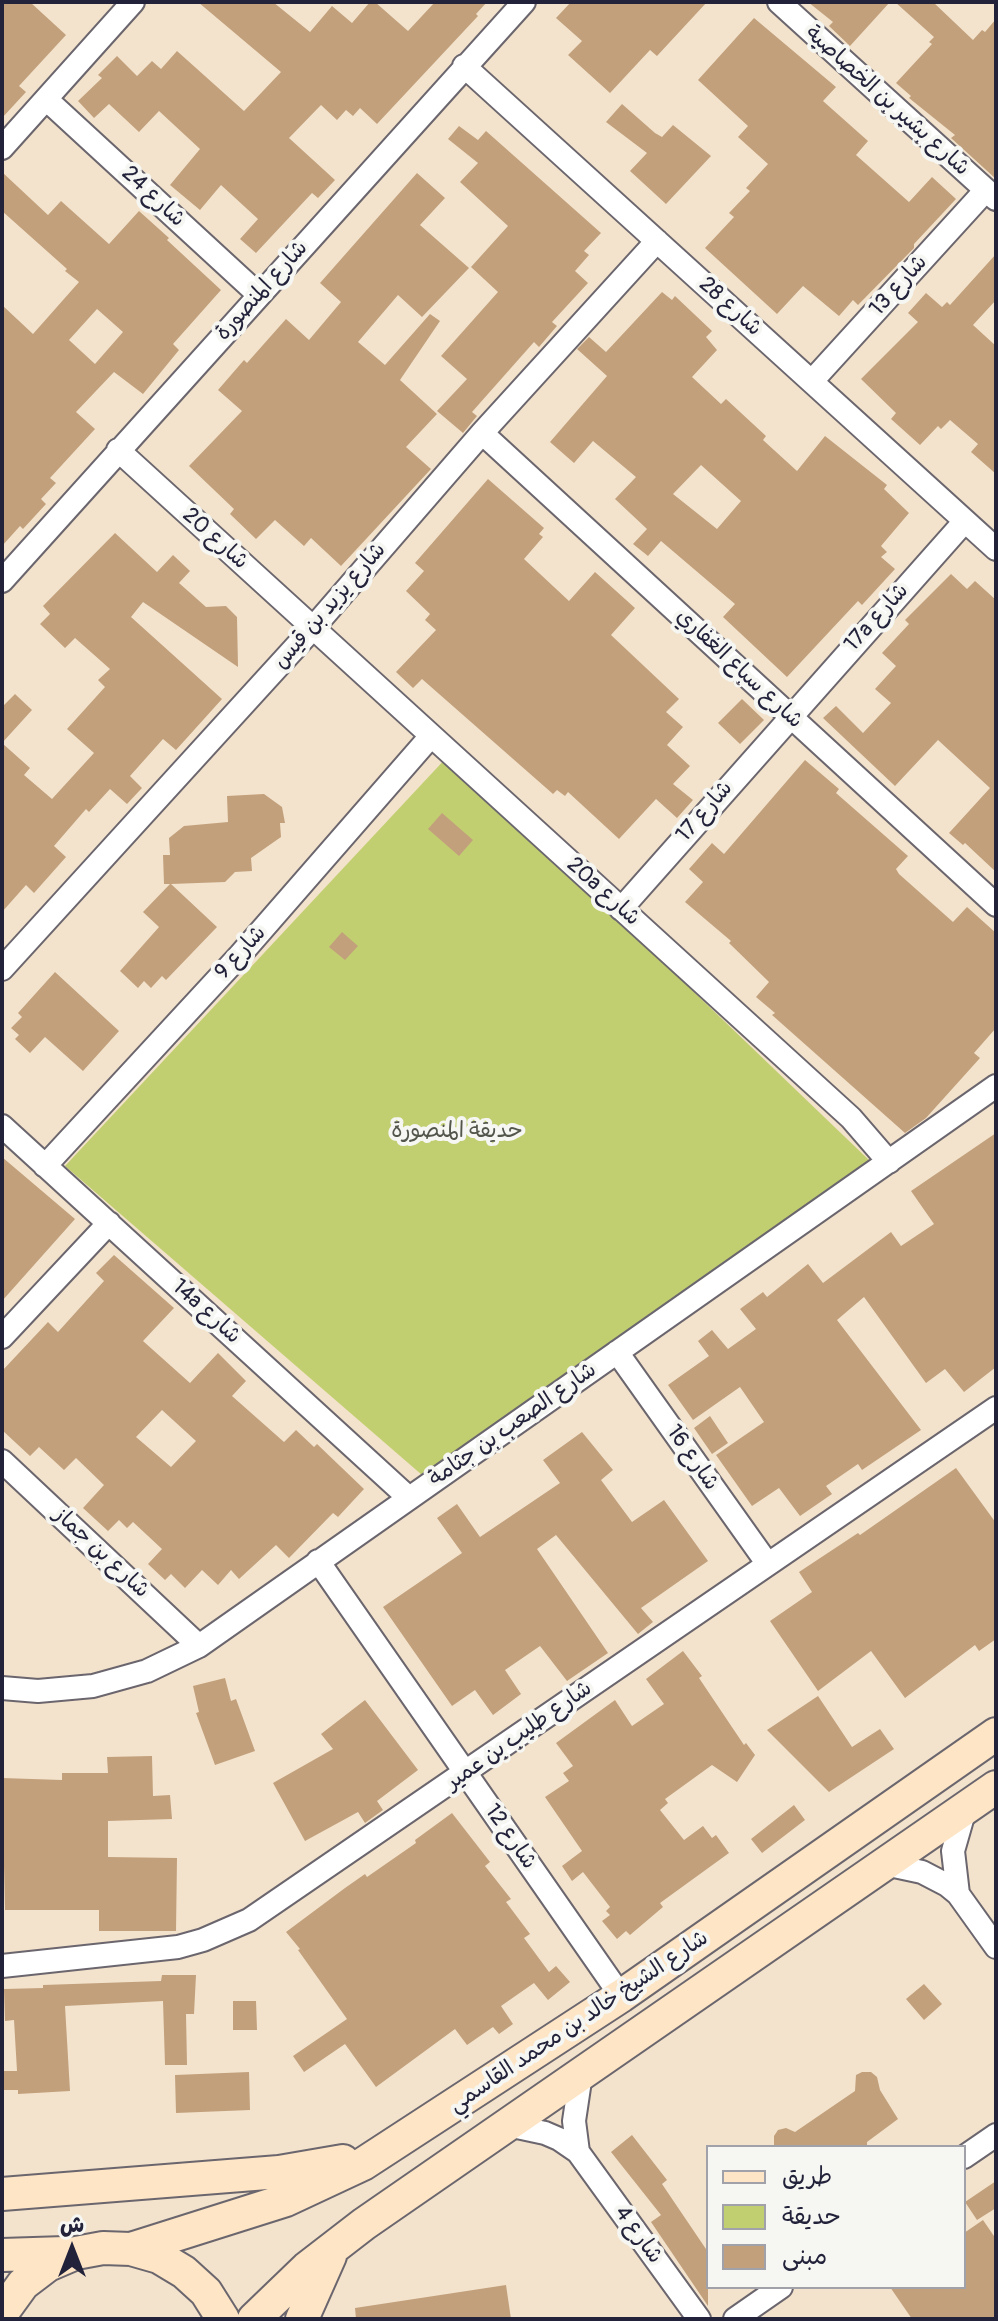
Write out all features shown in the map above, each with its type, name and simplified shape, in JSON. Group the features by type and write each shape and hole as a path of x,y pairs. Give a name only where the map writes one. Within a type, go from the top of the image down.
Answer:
{"main road":[{"name":"شارع الشيخ خالد بن محمد القاسمي","path":"131,2249 286,2200 325,2183 399,2142 621,1996 996,1734"},
{"name":"شارع الشيخ خالد بن محمد القاسمي","path":"254,2319 335,2245 996,1787"},
{"path":"2,2194 301,2169 349,2160 399,2142"},
{"path":"302,2319 335,2245"},
{"path":"2,2255 76,2253 103,2248 131,2249 159,2257 184,2272 206,2292 223,2319"},
{"path":"2,2313 23,2284 48,2265 76,2253"}],"street":[{"path":"2,148 133,2"},
{"name":"شارع المنصورة","path":"2,581 524,2"},
{"name":"شارع بشير بن الخصاصية","path":"779,2 991,195"},
{"name":"شارع 28","path":"464,66 996,549"},
{"name":"شارع 24","path":"46,99 259,295"},
{"name":"شارع 13","path":"812,381 991,195"},
{"name":"شارع يزيد بن قيس","path":"2,969 313,628 482,433 657,241"},
{"name":"شارع سباع الغفاري","path":"482,433 996,905"},
{"name":"شارع 20","path":"118,450 313,628"},
{"name":"17a شارع","path":"790,716 965,521"},
{"name":"20a شارع","path":"313,628 851,1118 889,1162"},
{"name":"شارع 17","path":"621,909 790,716"},
{"name":"شارع 9","path":"45,1166 240,955 431,736"},
{"name":"شارع الصعب بن جثامة","path":"2,1688 38,1691 93,1686 147,1671 199,1646 995,1090"},
{"name":"14a شارع","path":"2,1126 409,1498"},
{"path":"2,1337 109,1223"},
{"name":"شارع 16","path":"617,1352 767,1563"},
{"name":"شارع طليب بن عمير","path":"2,1966 178,1947 226,1932 271,1907 996,1408"},
{"name":"شارع بن جماز","path":"2,1461 199,1646"},
{"name":"شارع 12","path":"318,1561 621,1996"},
{"path":"958,1894 953,1851 965,1809"},
{"path":"879,1866 922,1872 958,1894 996,1947"},
{"path":"578,2152 574,2121 581,2074"},
{"name":"شارع 4","path":"502,2127 545,2133 578,2152 699,2319"},
{"path":"966,2156 996,2135"},
{"path":"735,2319 778,2289"}],"green space":[{"name":"حديقة المنصورة","path":"448,756 870,1161 422,1475 65,1166"}],"building":[{"path":"2,2 30,2 66,35 19,86 26,92 2,118"},
{"path":"198,2 273,2 310,32 332,6 352,23 370,2 375,2 408,31 435,2 487,2 476,14 478,16 377,124 360,108 353,116 346,110 337,120 321,105 289,138 335,180 318,198 312,193 256,253 240,239 258,219 221,185 200,210 170,185 200,149 159,111 139,132 109,104 94,118 78,101 102,78 98,75 117,56 137,76 152,61 161,69 177,51 244,111 281,72"},
{"path":"571,2 707,2 657,56 650,50 610,93 568,55 582,41 556,18"},
{"path":"808,2 890,2 850,46 829,26 833,22"},
{"path":"895,2 933,2 973,40 996,19 996,179 951,138 955,135 909,98 911,96 896,83 932,44 929,42 934,37"},
{"path":"754,18 836,87 823,101 868,141 856,155 909,202 932,177 956,199 914,244 914,248 858,305 853,300 839,316 803,286 777,314 705,248 734,217 729,213 750,191 746,188 768,164 738,137 748,126 698,80"},
{"path":"622,104 655,133 662,137 673,125 711,156 666,204 630,171 647,153 606,122"},
{"path":"459,126 478,140 486,131 601,233 584,251 589,255 575,271 588,283 552,322 557,326 539,347 534,342 472,412 477,416 463,433 437,411 467,379 441,356 498,292 471,267 508,226 460,182 478,163 448,139"},
{"path":"2,172 48,215 61,201 109,244 139,211 221,290 173,344 179,350 143,394 114,372 76,412 95,429 50,478 56,483 41,499 46,504 2,546 2,305 33,334 79,282 2,211","holes":["97,309 123,332 95,364 69,340"]},
{"path":"417,173 445,198 420,225 469,268 422,317 398,295 358,342 385,365 430,314 440,321 400,380 437,414 406,447 431,469 341,566 311,538 304,546 275,520 256,539 230,514 234,509 189,466 242,411 218,390 286,319 309,340 341,302 320,283"},
{"path":"996,254 996,300 973,325 996,346 996,474 971,452 978,444 950,420 941,429 938,426 920,445 891,419 896,413 861,379 918,322 908,313 926,293 942,307 947,302 950,305"},
{"path":"662,292 672,300 675,296 712,331 706,337 717,350 692,377 721,404 726,399 766,436 763,440 797,471 825,436 887,485 884,489 909,513 881,546 887,552 881,557 895,569 862,605 858,601 787,677 723,617 735,604 661,541 648,556 633,544 647,529 615,499 636,477 593,441 574,463 550,442 607,376 577,349 589,337 606,352","holes":["701,465 741,501 717,529 673,494"]},
{"path":"488,479 544,528 539,534 543,537 524,559 569,601 595,572 635,608 611,635 679,699 666,712 683,727 667,745 690,766 673,784 693,800 677,818 656,799 619,839 568,792 565,796 557,790 553,794 422,679 413,688 396,672 436,630 425,620 430,614 406,591 424,571 415,563"},
{"path":"115,533 157,572 173,555 190,571 179,583 206,607 226,606 237,617 238,667 143,602 131,617 222,699 176,750 163,739 130,776 142,788 127,804 110,789 89,812 86,809 54,846 66,857 34,893 26,885 2,912 2,743 30,768 24,775 52,799 94,753 67,729 105,687 98,680 110,669 75,638 65,648 40,624 50,614 43,606"},
{"path":"951,574 967,589 975,581 996,600 996,872 965,843 963,845 949,833 990,788 938,740 895,786 823,718 836,706 863,733 891,703 875,689 896,666 882,653 909,624 905,620"},
{"path":"15,694 32,710 2,743 2,707"},
{"path":"742,699 764,720 740,744 718,723"},
{"path":"805,760 839,789 836,793 908,856 896,869 899,874 953,922 967,907 996,933 996,1028 974,1053 980,1058 926,1118 905,1133 772,1015 775,1013 756,997 769,982 729,943 731,941 685,902 703,882 689,869 712,843 724,854"},
{"path":"264,794 282,807 285,823 280,823 281,837 251,858 252,871 235,872 225,882 171,884 217,927 166,980 162,976 151,988 144,981 138,988 120,971 159,927 143,912 170,884 164,884 163,855 170,855 169,838 184,826 228,822 227,796"},
{"path":"442,813 473,840 459,856 428,829"},
{"path":"342,932 358,946 345,960 329,947"},
{"path":"55,972 119,1031 83,1071 45,1037 30,1053 15,1039 19,1035 11,1028 22,1017 18,1013"},
{"path":"996,1133 996,1367 964,1392 945,1369 926,1383 864,1297 837,1320 921,1430 862,1470 858,1464 826,1486 832,1494 800,1516 779,1488 752,1506 716,1455 764,1422 740,1387 693,1420 668,1385 709,1356 698,1341 712,1330 728,1349 756,1329 740,1309 763,1292 767,1297 808,1264 823,1283 891,1232 901,1246 934,1224 911,1191"},
{"path":"2,1157 75,1219 2,1301"},
{"path":"114,1255 174,1308 143,1341 190,1383 218,1353 246,1381 232,1396 284,1442 296,1430 314,1447 317,1444 364,1489 338,1517 333,1513 289,1558 276,1545 239,1579 231,1570 218,1585 202,1570 185,1588 171,1574 165,1580 148,1564 162,1549 133,1522 127,1528 119,1520 108,1531 83,1508 104,1485 76,1458 64,1470 39,1447 30,1456 2,1430 2,1371 48,1322 58,1332 104,1281 96,1273","holes":["162,1410 196,1441 171,1467 136,1437"]},
{"path":"710,1416 728,1443 712,1454 694,1428"},
{"path":"582,1432 613,1470 601,1480 632,1522 664,1500 708,1561 641,1608 653,1622 638,1634 556,1535 537,1549 608,1653 567,1681 540,1646 505,1670 521,1694 493,1715 475,1690 452,1706 383,1607 462,1553 437,1518 457,1504 480,1537 560,1483 543,1460"},
{"path":"956,1468 996,1523 996,1639 979,1651 975,1645 905,1698 871,1651 818,1691 770,1621 812,1592 799,1572 858,1533 860,1535"},
{"path":"683,1651 744,1745 746,1743 755,1755 737,1782 712,1765 665,1799 668,1803 660,1810 684,1840 703,1826 712,1838 716,1835 729,1853 660,1903 663,1907 630,1935 626,1931 617,1939 602,1921 610,1915 606,1911 610,1907 583,1872 572,1881 562,1866 582,1851 545,1797 569,1781 563,1773 573,1766 556,1743 615,1700 632,1726 664,1704 646,1679"},
{"path":"225,1678 231,1701 236,1699 255,1751 215,1765 196,1713 199,1712 193,1686"},
{"path":"818,1696 852,1747 880,1729 894,1749 829,1792 767,1730"},
{"path":"365,1700 418,1770 377,1801 383,1810 365,1823 358,1812 305,1841 273,1783 333,1749 321,1734"},
{"path":"152,1756 153,1796 170,1795 172,1819 108,1821 108,1857 177,1858 176,1931 99,1931 99,1910 5,1910 2,1778 62,1780 62,1773 108,1773 107,1757"},
{"path":"794,1805 805,1820 762,1853 751,1839"},
{"path":"452,1813 490,1862 485,1866 511,1899 506,1902 530,1934 524,1938 549,1972 556,1966 570,1982 548,2000 534,1983 501,2006 513,2024 499,2034 493,2027 467,2045 455,2029 376,2087 345,2044 304,2072 293,2056 347,2019 286,1932 365,1874 367,1877 416,1843 415,1840"},
{"path":"162,1975 196,1975 194,2014 186,2014 187,2065 165,2065 163,2001 65,2006 70,2091 18,2094 18,2090 2,2090 2,2071 17,2071 14,2020 5,2021 4,1989 161,1981"},
{"path":"924,1984 942,2004 924,2020 906,1999"},
{"path":"233,2001 256,2001 257,2030 233,2030"},
{"path":"249,2072 250,2110 176,2113 175,2075"},
{"path":"871,2072 877,2077 880,2090 898,2119 867,2145 774,2145 778,2130 786,2128 795,2132 855,2091 856,2075"},
{"path":"632,2135 667,2180 662,2184 706,2249 708,2306 651,2222 661,2215 611,2152"},
{"path":"996,2181 996,2208 977,2220 966,2201"},
{"path":"983,2220 996,2239 996,2319 912,2319 891,2289 966,2289 966,2232"},
{"path":"506,2285 511,2319 356,2319 355,2308"}]}
